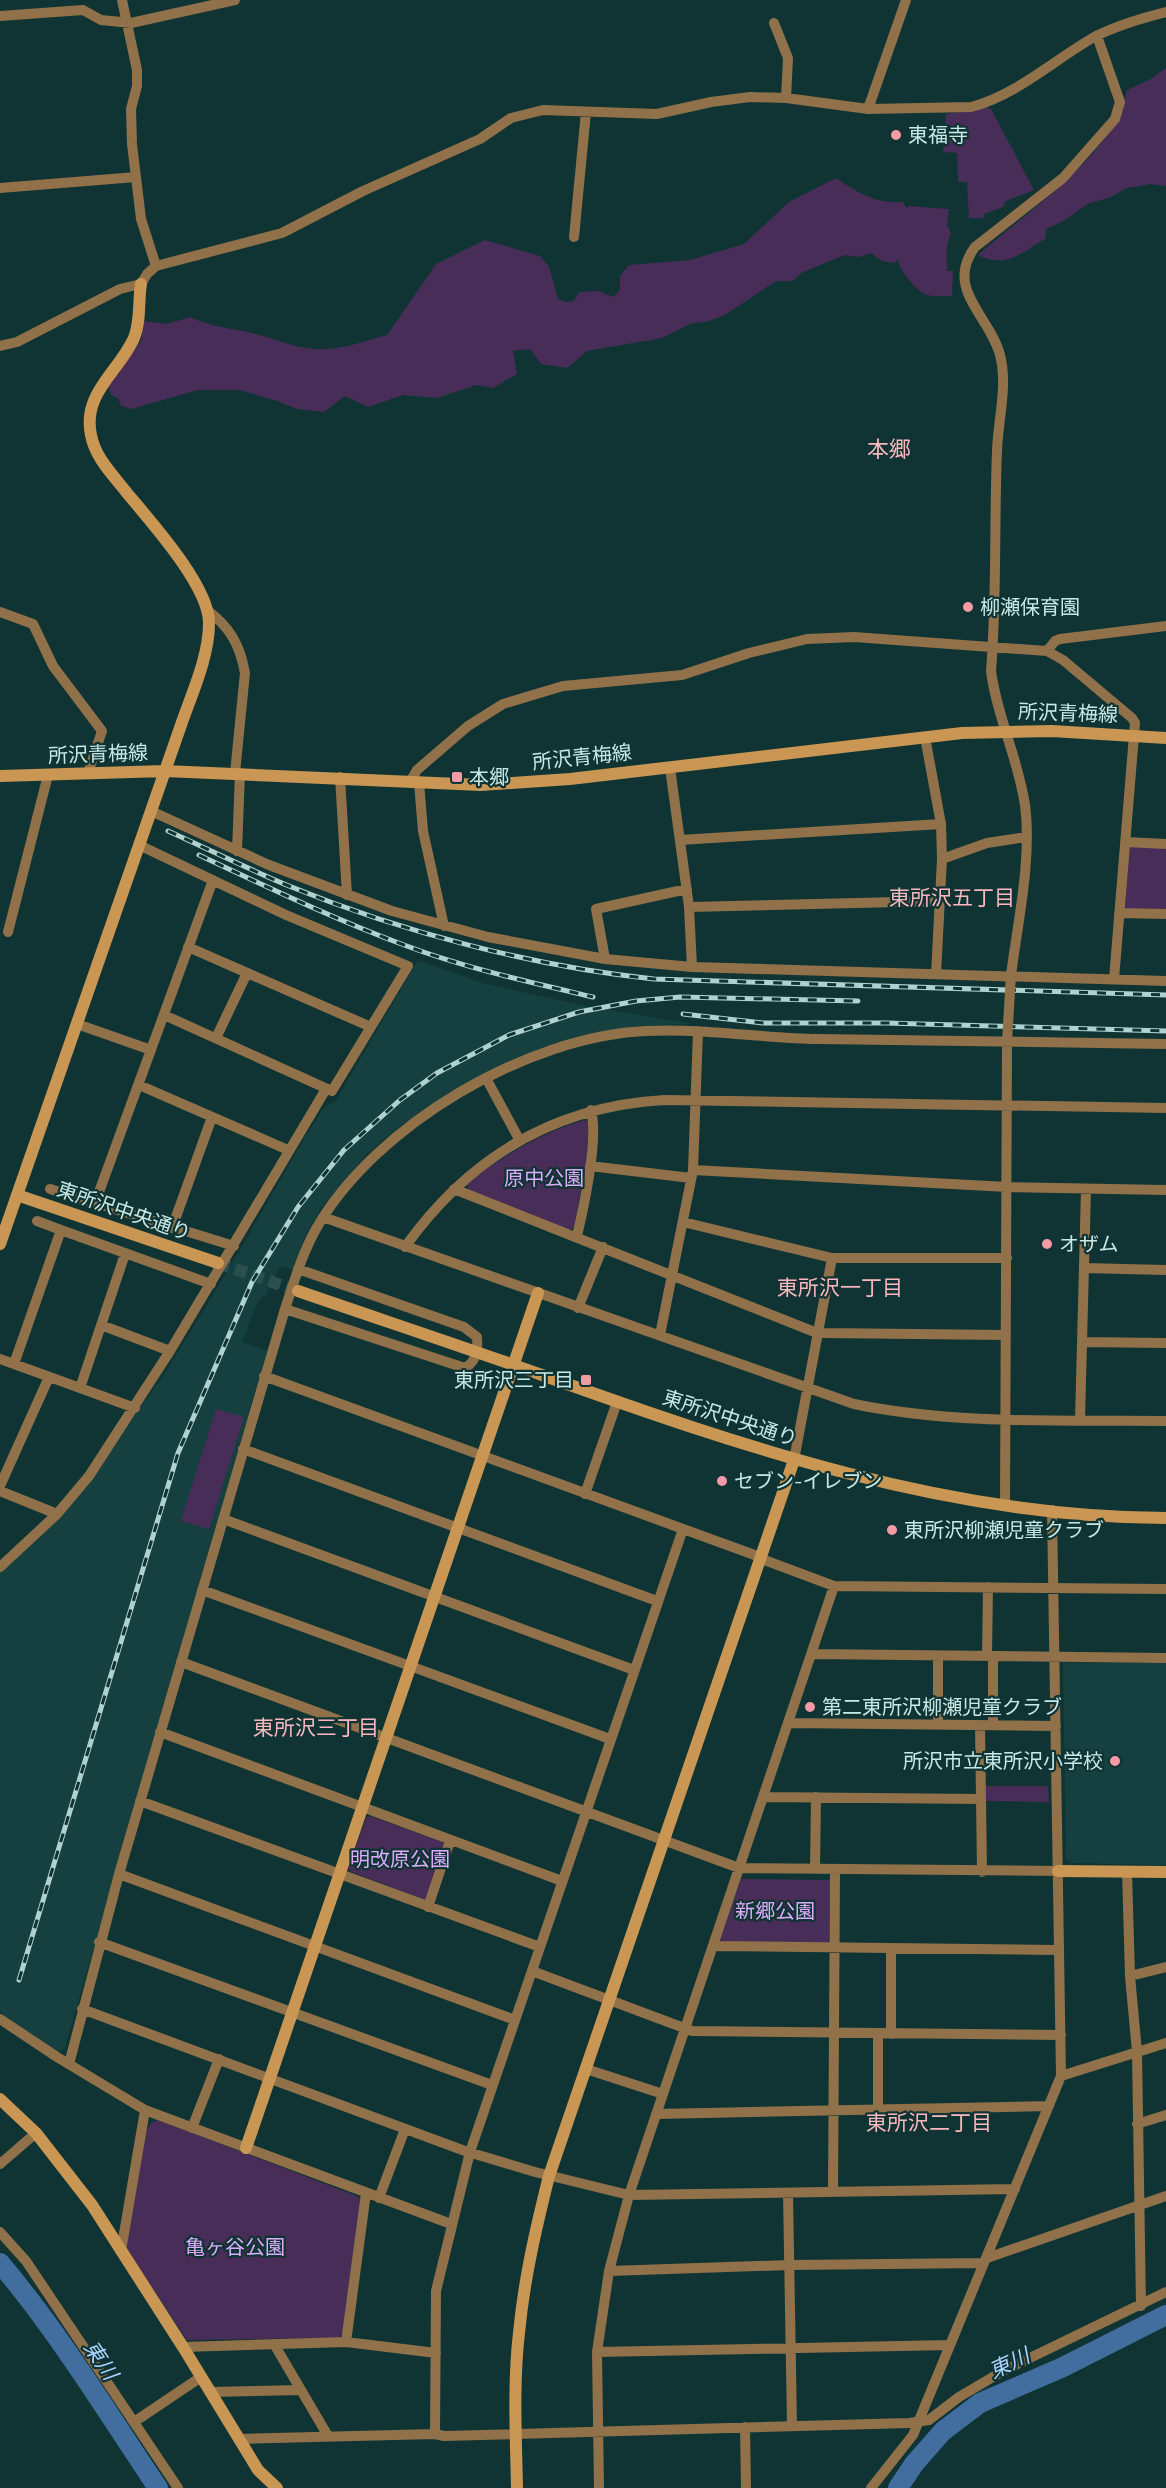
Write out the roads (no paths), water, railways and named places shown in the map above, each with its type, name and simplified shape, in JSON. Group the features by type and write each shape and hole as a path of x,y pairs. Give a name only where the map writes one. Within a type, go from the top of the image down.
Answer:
{"street":[{"path":"122,0 137,70 137,86 131,109 132,144 141,219 156,266"},
{"path":"0,16 83,10 101,20 126,23 185,13 235,0"},
{"path":"868,109 906,0"},
{"path":"0,1244 165,771 203,657 209,623 201,592 174,552 108,469 91,437 93,400 135,335 141,284 147,274 156,266 282,233 372,186 480,139 511,118 543,110 657,114 711,102 750,97 786,98 868,109 958,108 982,104 1097,36 1138,19 1166,12"},
{"path":"774,23 788,58 786,98"},
{"path":"1005,1504 1007,1041 1011,975 1026,837 1025,807 1018,766 1005,730 991,671 997,450 1002,370 1000,354 975,308 964,281 965,265 975,247 1063,178 1114,119 1120,102 1097,36"},
{"path":"574,237 586,112"},
{"path":"0,188 136,177"},
{"path":"0,346 17,342 120,289 141,284"},
{"path":"207,610 229,628 242,656 245,673 238,773 237,851"},
{"path":"0,612 33,624 53,666 102,731 88,773"},
{"path":"1047,651 1054,641 1060,639 1166,626"},
{"path":"444,927 414,782 417,770 468,726 503,704 563,686 682,675 749,653 807,639 854,637 993,649 1047,651 1063,660 1135,723 1114,980"},
{"name":"所沢青梅線","path":"0,776 165,771 414,782 516,783 1005,730 1166,738"},
{"path":"925,737 941,824 942,859 936,974"},
{"path":"670,768 689,907 692,967"},
{"path":"8,932 48,775"},
{"path":"340,777 347,895"},
{"path":"151,811 237,851 347,895 444,927 529,946 605,959 692,967 1166,981"},
{"path":"680,840 941,824"},
{"path":"942,859 987,843 1026,837"},
{"path":"1126,842 1166,843"},
{"path":"139,845 307,924 408,966 332,1091 164,1015"},
{"path":"95,1203 213,880"},
{"path":"605,959 596,909 687,889"},
{"path":"689,907 940,901"},
{"path":"1119,913 1166,914"},
{"path":"188,946 371,1027"},
{"path":"216,1038 247,973"},
{"path":"77,1024 151,1050"},
{"path":"69,2064 99,1942 264,1376 298,1269 315,1230 343,1188 365,1163 426,1115 486,1078 581,1040 645,1030 698,1031 790,1038 1166,1044"},
{"path":"660,1335 692,1174 698,1031"},
{"path":"486,1078 519,1141"},
{"path":"139,1085 288,1150"},
{"path":"0,1567 57,1514 89,1476 170,1351 326,1089"},
{"path":"405,1247 437,1206 491,1159 549,1125 591,1110 628,1102 1166,1108"},
{"path":"576,1236 590,1166 593,1132 591,1110"},
{"path":"172,1227 212,1117"},
{"path":"590,1166 692,1174 1007,1187 1166,1190"},
{"path":"50,1189 234,1246"},
{"path":"454,1189 817,1332 1006,1335"},
{"path":"1080,1420 1086,1189"},
{"name":"東所沢中央通り","path":"17,1196 218,1263"},
{"path":"323,1218 854,1404 886,1410 1005,1418 1166,1421"},
{"path":"37,1221 211,1284"},
{"path":"682,1222 832,1258 1006,1258"},
{"path":"15,1364 61,1230"},
{"path":"578,1308 603,1247"},
{"path":"80,1388 125,1254"},
{"path":"517,2488 518,2335 532,2244 549,2176 794,1460 832,1258"},
{"path":"1084,1268 1166,1269"},
{"path":"285,1309 465,1368 470,1365 477,1352 477,1337 471,1331 298,1269"},
{"name":"東所沢中央通り","path":"298,1291 617,1402 794,1460 882,1482 1005,1504 1052,1510 1166,1518"},
{"path":"246,2148 538,1293"},
{"path":"101,1325 170,1351"},
{"path":"1082,1342 1166,1343"},
{"path":"0,1359 135,1408"},
{"path":"264,1376 834,1586 1166,1589"},
{"path":"0,1486 49,1377"},
{"path":"585,1494 617,1402"},
{"path":"243,1449 657,1601"},
{"path":"0,1491 57,1514"},
{"path":"871,2488 913,2435 1061,2076 1052,1510"},
{"path":"223,1519 634,1670"},
{"path":"435,2434 436,2291 470,2152 683,1529"},
{"path":"599,2488 597,2352 609,2271 629,2195 834,1586"},
{"path":"988,1587 993,1725"},
{"path":"202,1590 610,1739"},
{"path":"813,1654 1166,1658"},
{"path":"938,1725 939,1656"},
{"path":"181,1662 739,1868 1166,1872"},
{"path":"789,1723 1056,1726"},
{"path":"980,1725 982,1872"},
{"path":"160,1732 562,1881"},
{"path":"764,1797 981,1799"},
{"path":"815,1869 816,1797"},
{"path":"140,1801 540,1947"},
{"path":"428,1907 450,1840"},
{"path":"833,2191 836,1870"},
{"path":"1127,1872 1130,1976 1137,2052 1141,2306"},
{"path":"119,1874 515,2020"},
{"path":"99,1942 492,2085"},
{"path":"713,1946 1059,1950"},
{"path":"891,1949 891,2034"},
{"path":"1130,1976 1166,1967"},
{"path":"532,1971 692,2031 1060,2035"},
{"path":"82,2009 470,2152 549,2176 629,2195 1015,2189"},
{"path":"0,2019 145,2110 451,2224"},
{"path":"878,2034 878,2109"},
{"path":"1061,2076 1166,2043"},
{"path":"192,2128 219,2059"},
{"path":"586,2069 663,2094"},
{"path":"0,2099 36,2133 69,2173 183,2347 258,2470 277,2488"},
{"path":"656,2114 1049,2106"},
{"path":"121,2251 145,2110"},
{"path":"1137,2124 1166,2115"},
{"path":"379,2198 405,2129"},
{"path":"0,2164 36,2133"},
{"path":"346,2342 366,2193"},
{"path":"788,2193 792,2425"},
{"path":"609,2271 985,2260 1166,2196"},
{"path":"0,2232 26,2261 178,2488"},
{"path":"239,2439 435,2434 444,2436 929,2420 959,2397 1003,2371 1166,2292"},
{"path":"183,2347 346,2342 436,2353"},
{"path":"274,2344 327,2436"},
{"path":"597,2352 950,2345"},
{"path":"134,2422 201,2377"},
{"path":"210,2392 301,2390"},
{"path":"745,2427 746,2488"}],"waterway":[{"name":"東川","path":"0,2263 62,2345 158,2488"},
{"name":"東川","path":"898,2488 914,2464 943,2431 980,2403 1061,2368 1166,2315"}],"tunnel":[{"path":"218,1263 298,1291"}],"railway":[{"path":"168,831 289,886 376,918 514,956 608,973 654,979 1166,995"},
{"path":"199,855 326,914 404,945 474,968 593,997"},
{"path":"19,1980 178,1453 252,1282 298,1207 344,1150 400,1100 437,1073 509,1035 579,1012 636,1001 680,997 858,1001"},
{"path":"683,1014 763,1023 886,1023 1166,1031"}],"place":[{"name":"東福寺","path":"896,135"},
{"name":"柳瀬保育園","path":"968,607"},
{"name":"本郷","path":"457,777"},
{"name":"オザム","path":"1047,1244"},
{"name":"東所沢三丁目","path":"586,1380"},
{"name":"セブン-イレブン","path":"722,1481"},
{"name":"東所沢柳瀬児童クラブ","path":"892,1530"},
{"name":"第二東所沢柳瀬児童クラブ","path":"810,1707"},
{"name":"所沢市立東所沢小学校","path":"1115,1761"}],"district":[{"name":"本郷","path":"889,449"},
{"name":"東所沢五丁目","path":"952,897"},
{"name":"東所沢一丁目","path":"840,1287"},
{"name":"東所沢三丁目","path":"316,1727"},
{"name":"東所沢二丁目","path":"929,2122"}],"park label":[{"name":"原中公園","path":"544,1178"},
{"name":"明改原公園","path":"400,1859"},
{"name":"新郷公園","path":"775,1911"},
{"name":"亀ヶ谷公園","path":"235,2247"}]}
